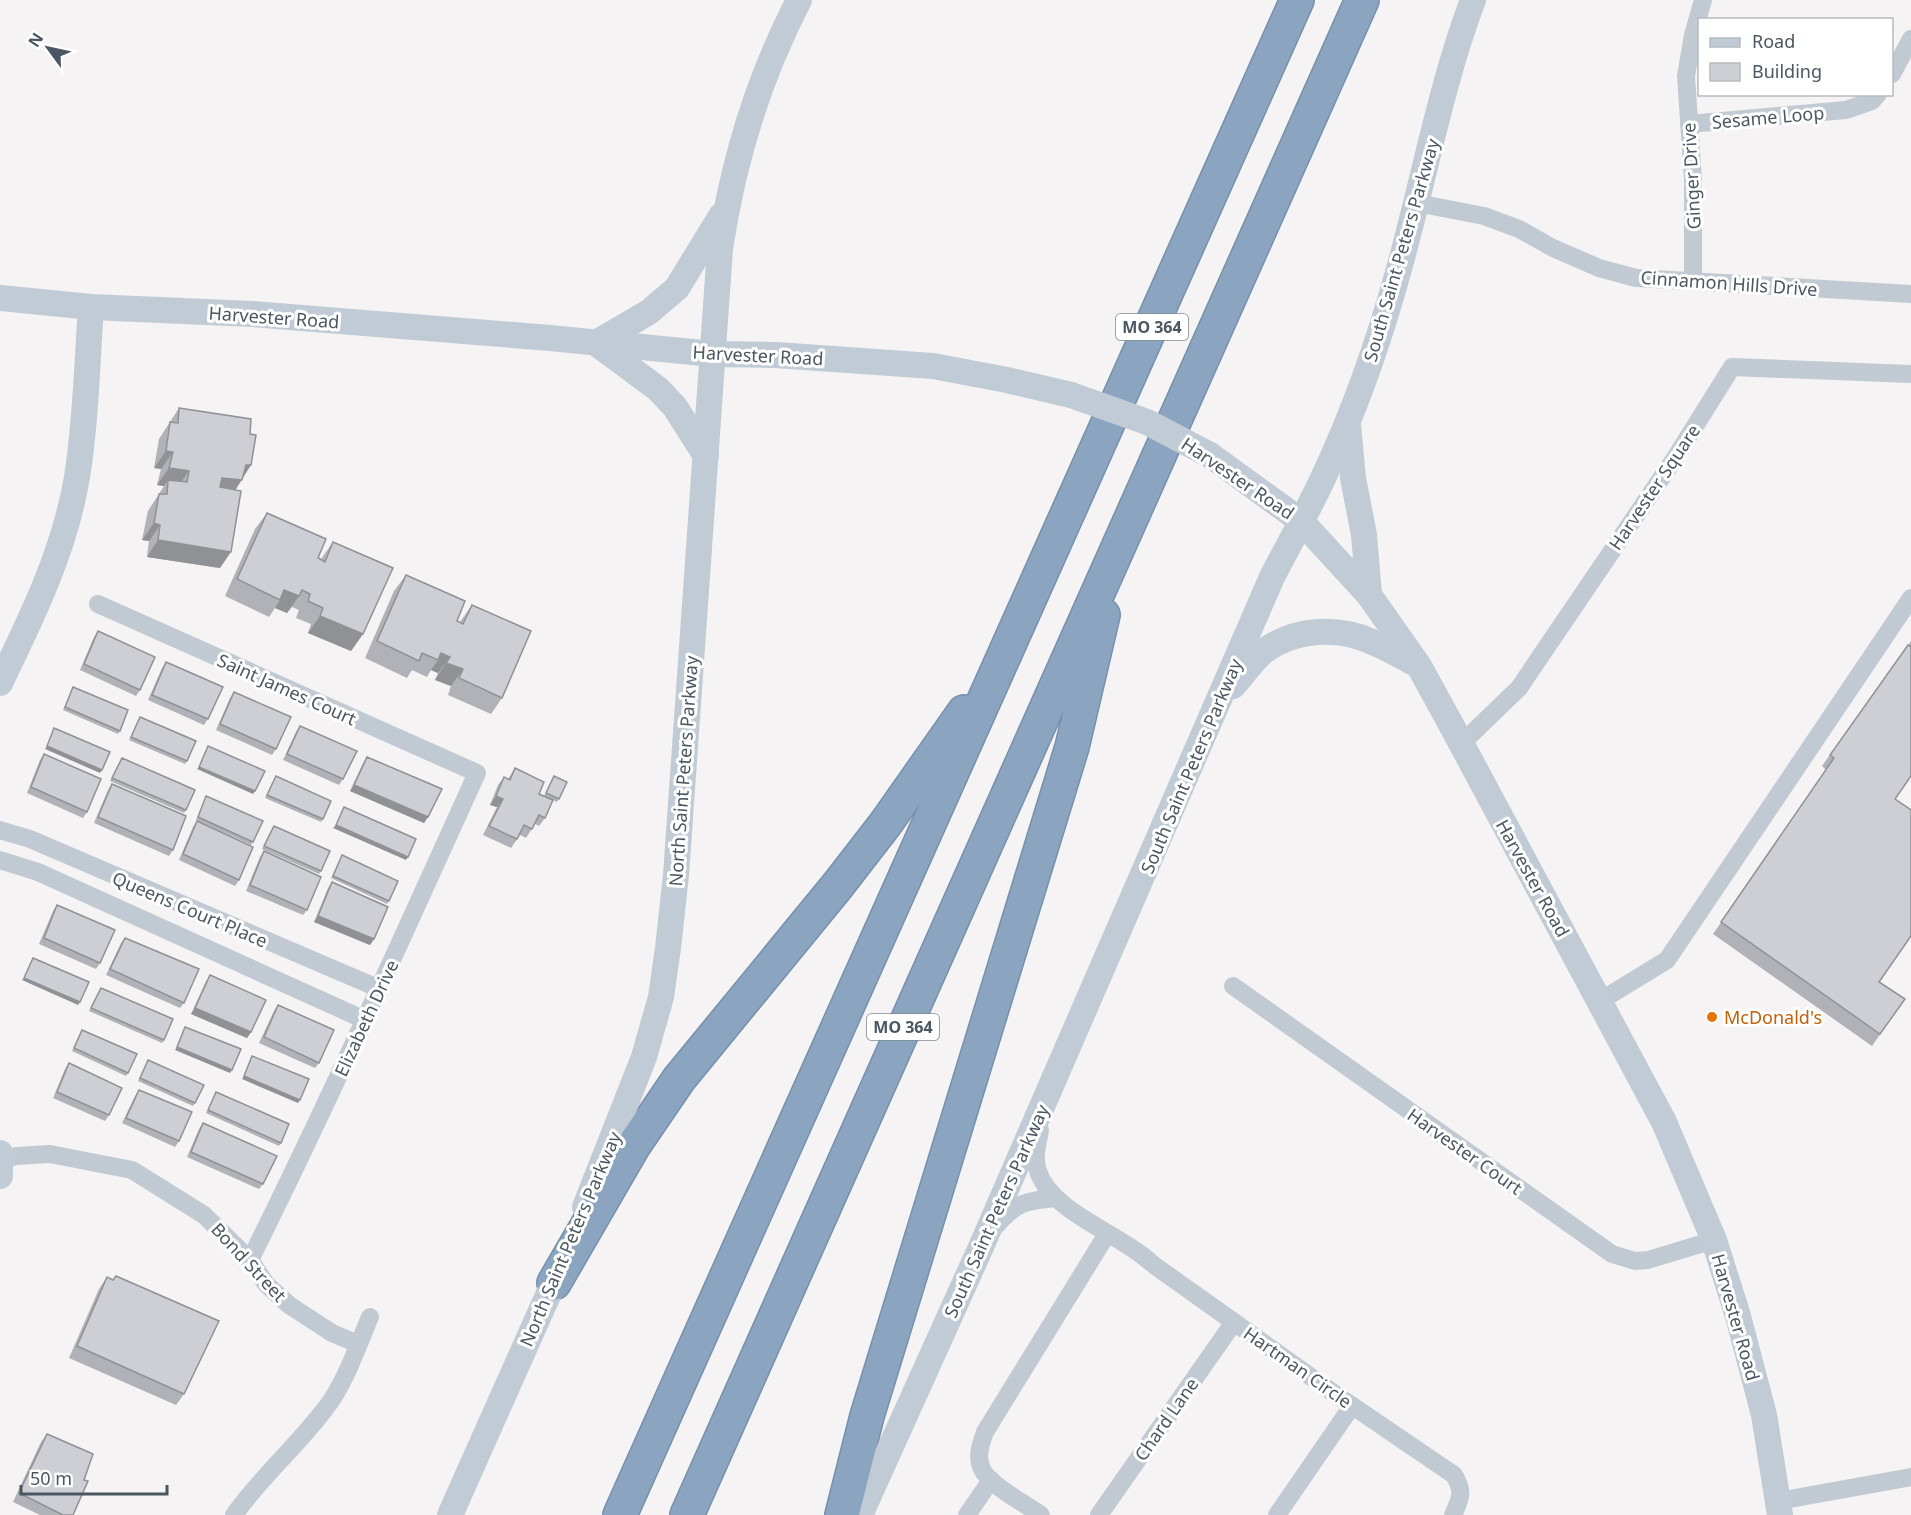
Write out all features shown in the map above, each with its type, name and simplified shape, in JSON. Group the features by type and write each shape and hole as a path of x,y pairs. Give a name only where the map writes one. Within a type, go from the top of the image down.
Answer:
{"highway":[{"name":"MO 364","path":"620,1515 1297,0"},
{"name":"MO 364","path":"687,1515 1362,0"},
{"path":"842,1515 867,1416 1072,747 1121,539"},
{"path":"554,1283 634,1145 679,1079 851,867 1005,655"}],"main road":[{"name":"North Saint Peters Parkway","path":"450,1515 554,1283 625,1110 644,1057 661,998 676,875 715,303 726,207 738,156 759,86 783,30 799,0"},
{"name":"South Saint Peters Parkway","path":"860,1515 981,1247 1272,577 1324,477 1348,419 1376,345 1417,202 1433,132 1473,0"},
{"path":"706,456 675,407 658,389 596,343 649,312 677,288 726,207"},
{"name":"Harvester Road","path":"0,298 91,307 252,314 713,354 777,355 933,366 1071,395 1147,422 1210,455 1301,521 1369,595 1419,666 1664,1122 1714,1240 1738,1316 1764,1415 1780,1508"},
{"path":"0,683 39,602 60,544 77,477 91,307"},
{"path":"1348,419 1349,451 1364,536 1369,595"},
{"path":"1218,704 1263,652 1283,640 1303,634 1333,631 1369,640 1419,666"}],"street":[{"name":"Ginger Drive","path":"1694,282 1695,214 1686,76 1693,35 1703,0"},
{"path":"1893,72 1911,39"},
{"name":"Sesame Loop","path":"1689,124 1846,110 1872,101 1876,96"},
{"name":"Cinnamon Hills Drive","path":"1417,202 1484,216 1519,229 1553,248 1599,268 1636,278 1911,294"},
{"name":"Harvester Square","path":"1461,744 1519,688 1675,458 1732,367 1911,374"},
{"path":"1600,1001 1667,960 1911,598"},
{"name":"Saint James Court","path":"98,604 477,774"},
{"name":"Elizabeth Drive","path":"250,1260 317,1124 477,774"},
{"name":"Queens Court Place","path":"0,830 30,839 380,989"},
{"name":"Queens Court Place","path":"0,860 38,872 365,1020"},
{"name":"Harvester Court","path":"1233,986 1612,1254 1635,1261 1648,1260 1714,1240"},
{"name":"Hartman Circle","path":"1043,1105 1035,1154 1037,1169 1044,1186 1056,1198 1107,1234 1136,1251 1352,1406 1454,1475 1461,1486 1460,1499 1453,1515"},
{"name":"Bond Street","path":"0,1162 16,1156 50,1154 132,1170 204,1215 250,1260 266,1284 289,1305 332,1333 358,1344"},
{"path":"981,1247 1009,1210 1036,1200 1056,1198"},
{"path":"1041,1515 991,1480 981,1468 979,1451 985,1432 1107,1234"},
{"path":"234,1515 246,1498 326,1408 350,1363 370,1317"},
{"name":"Chard Lane","path":"1099,1515 1234,1322"},
{"path":"1276,1515 1352,1406"},
{"path":"1780,1508 1911,1477"},
{"path":"967,1515 991,1480"}],"building":[{"path":"179,408 251,419 250,434 256,435 251,465 246,465 242,480 222,478 220,487 241,491 231,552 158,540 160,525 154,523 159,494 167,494 168,480 187,482 189,471 169,468 173,452 166,451 170,422 178,423"},
{"path":"267,513 326,539 318,558 325,562 333,542 393,568 363,634 320,616 323,608 308,601 310,594 302,590 299,596 284,590 280,600 237,579"},
{"path":"406,575 465,601 457,621 463,624 472,605 531,631 502,698 459,678 463,669 446,663 450,657 441,653 438,660 422,653 419,661 377,641"},
{"path":"98,631 155,657 140,690 84,664"},
{"path":"1908,645 1911,647 1911,776 1895,799 1911,810 1911,936 1879,982 1905,999 1880,1034 1721,922 1834,758 1830,755"},
{"path":"166,662 223,687 208,719 152,695"},
{"path":"73,687 128,710 120,731 65,707"},
{"path":"234,692 291,717 276,749 220,724"},
{"path":"140,717 196,741 187,761 131,737"},
{"path":"300,726 357,751 343,779 287,754"},
{"path":"54,728 110,752 102,770 47,746"},
{"path":"208,746 265,771 255,791 199,767"},
{"path":"44,754 101,779 87,812 31,787"},
{"path":"367,757 442,789 428,817 354,785"},
{"path":"122,758 195,790 186,810 112,778"},
{"path":"515,768 544,782 539,794 553,800 545,818 539,815 532,829 524,825 517,839 489,826 503,799 496,796 504,777 510,780"},
{"path":"276,776 331,801 323,819 267,795"},
{"path":"554,776 567,782 559,799 546,793"},
{"path":"112,784 186,816 173,850 98,817"},
{"path":"206,796 263,821 253,842 198,817"},
{"path":"344,807 416,839 408,857 336,825"},
{"path":"197,821 253,847 239,880 183,854"},
{"path":"274,826 330,851 321,871 264,846"},
{"path":"264,851 321,877 307,910 250,885"},
{"path":"342,855 398,881 389,901 333,876"},
{"path":"332,882 388,907 374,939 318,916"},
{"path":"57,905 115,930 100,963 44,938"},
{"path":"125,938 199,969 184,1003 110,969"},
{"path":"33,958 89,982 80,1002 24,978"},
{"path":"210,975 266,1000 251,1032 195,1008"},
{"path":"101,988 173,1019 164,1040 91,1008"},
{"path":"278,1005 334,1030 319,1063 264,1037"},
{"path":"185,1027 241,1049 232,1070 177,1047"},
{"path":"82,1030 137,1054 128,1073 74,1048"},
{"path":"252,1056 309,1079 300,1100 244,1076"},
{"path":"148,1060 204,1085 195,1103 140,1078"},
{"path":"69,1063 122,1088 109,1115 57,1092"},
{"path":"139,1090 192,1112 179,1141 126,1118"},
{"path":"216,1092 289,1124 281,1143 208,1110"},
{"path":"203,1123 277,1156 263,1184 191,1152"},
{"path":"116,1276 219,1321 184,1394 77,1346 107,1277 113,1280"},
{"path":"47,1434 93,1454 84,1480 88,1481 73,1515 63,1515 19,1493"}],"place":[{"name":"McDonald's","path":"1712,1017"}]}
